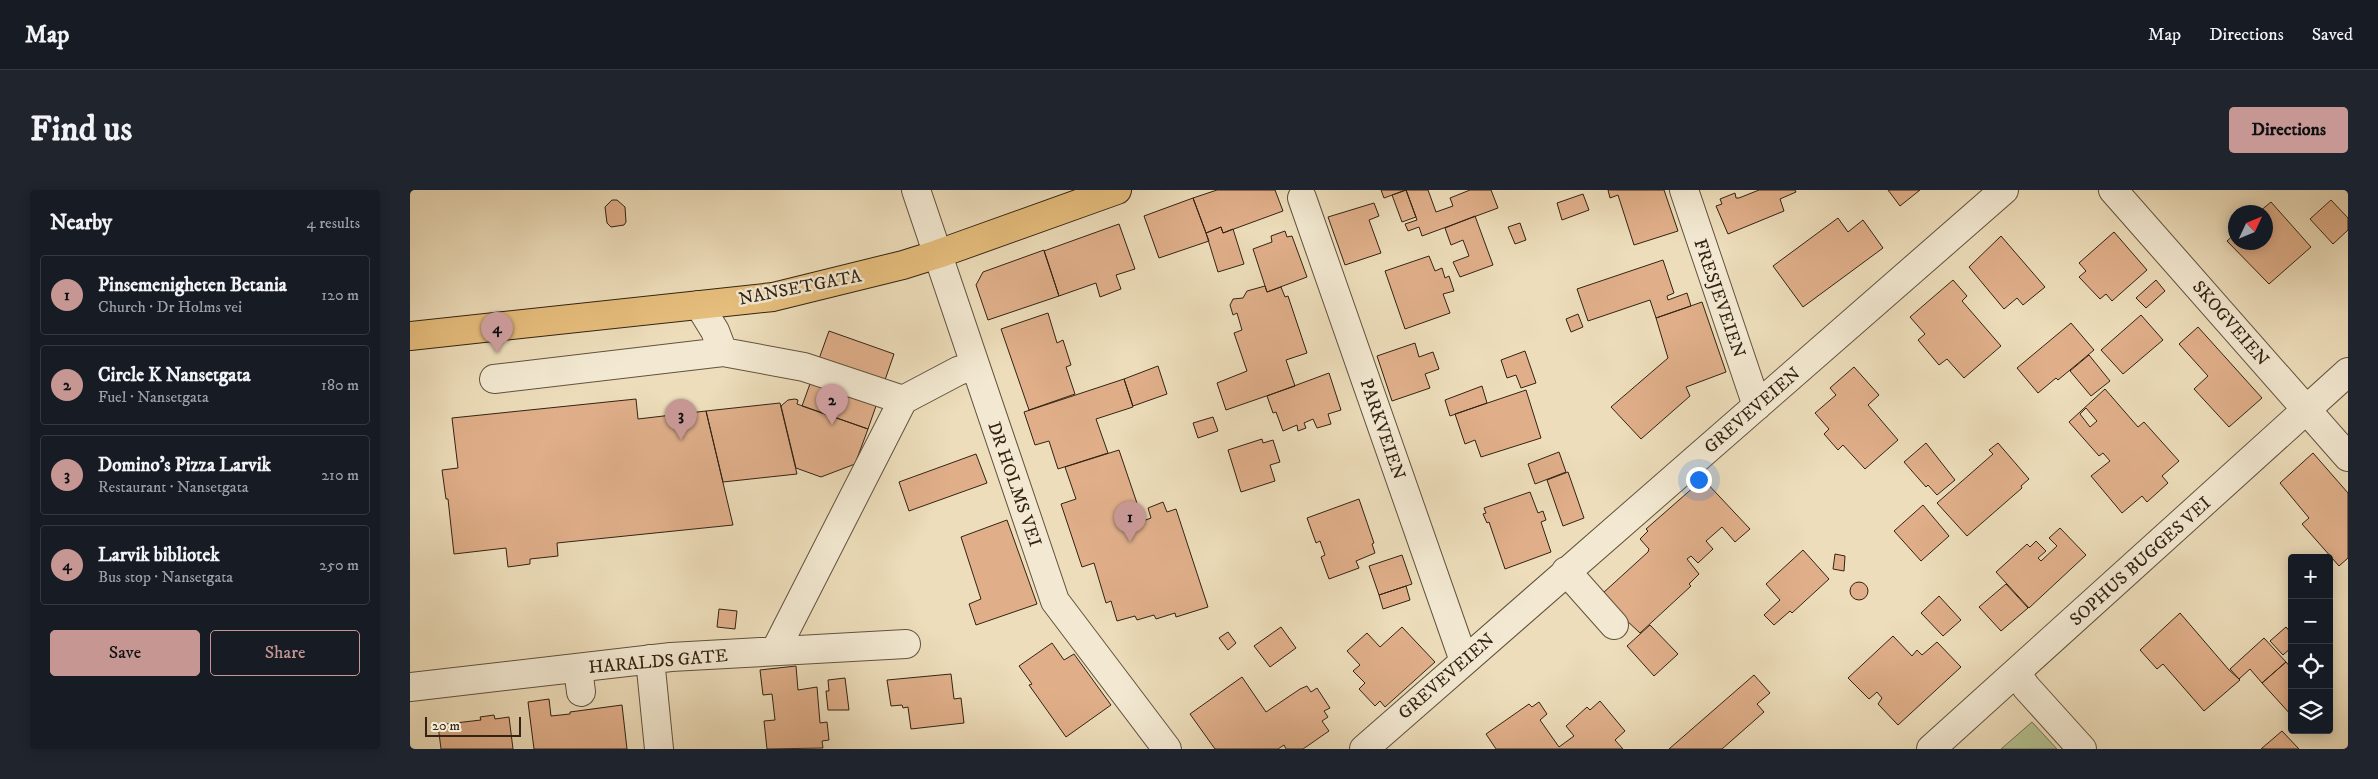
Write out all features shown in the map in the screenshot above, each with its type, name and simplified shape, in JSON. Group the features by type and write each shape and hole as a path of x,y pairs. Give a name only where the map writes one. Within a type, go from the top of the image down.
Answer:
{"main road":[{"name":"NANSETGATA","path":"410,336 774,296 903,265 1117,190"}],"street":[{"name":"DR HOLMS VEI","path":"916,190 1055,601 1167,749"},
{"name":"FRESJEVEIEN","path":"1684,190 1757,406"},
{"name":"GREVEVEIEN","path":"1364,749 2004,190"},
{"name":"SKOGVEIEN","path":"2113,190 2348,458"},
{"name":"PARKVEIEN","path":"1302,198 1464,661"},
{"path":"699,305 715,331 723,352"},
{"path":"494,379 723,352 804,367 904,400"},
{"path":"775,652 904,400 958,371 975,366"},
{"name":"SOPHUS BUGGES VEI","path":"1931,749 2348,372"},
{"path":"1566,571 1614,625"},
{"name":"HARALDS GATE","path":"410,687 579,680 650,659 906,644"},
{"path":"650,659 659,749"},
{"path":"2017,673 2026,686 2082,749"}],"green space":[{"path":"2032,722 2057,749 2001,749"}],"building":[{"path":"1217,190 1275,190 1283,211 1223,233 1221,227 1206,233 1193,198"},
{"path":"1381,190 1406,190 1384,198"},
{"path":"1406,190 1416,217 1402,222 1392,195"},
{"path":"1406,190 1428,190 1436,212 1453,206 1450,198 1470,190 1491,190 1498,208 1422,236 1419,227 1408,231 1405,224 1417,220"},
{"path":"1608,190 1664,190 1678,231 1634,245 1618,195 1610,198"},
{"path":"1759,190 1795,190 1796,192 1780,199 1784,211 1728,234 1716,206 1722,204 1720,199 1735,193 1736,198 1739,198"},
{"path":"1888,190 1920,190 1900,206"},
{"path":"1583,194 1589,210 1562,220 1557,203"},
{"path":"1193,198 1209,241 1159,258 1144,216"},
{"path":"612,200 617,200 625,207 626,222 624,225 611,227 607,223 605,207"},
{"path":"2331,200 2348,218 2348,230 2333,244 2310,219"},
{"path":"2271,202 2311,247 2269,284 2236,250 2273,250 2273,205 2267,205"},
{"path":"1374,203 1379,216 1369,220 1381,253 1345,265 1328,217"},
{"path":"1475,216 1493,265 1460,277 1453,262 1469,256 1463,240 1451,245 1445,228"},
{"path":"1838,218 1848,232 1863,220 1883,248 1803,307 1773,266"},
{"path":"1520,223 1526,240 1515,244 1508,227"},
{"path":"1119,224 1135,269 1116,275 1121,289 1100,297 1096,283 1059,296 1044,251"},
{"path":"1221,227 1223,233 1233,229 1244,264 1218,272 1206,233"},
{"path":"1285,231 1287,237 1292,236 1307,277 1267,292 1253,249 1272,242 1271,236"},
{"path":"2114,232 2147,270 2112,301 2106,294 2100,299 2079,277 2086,271 2079,263"},
{"path":"2001,236 2045,287 2023,305 2017,298 2004,309 1969,267"},
{"path":"1044,250 1059,296 988,320 976,285 983,272"},
{"path":"1429,256 1435,271 1442,268 1445,278 1449,276 1454,291 1443,294 1450,313 1405,329 1385,271"},
{"path":"1663,260 1674,293 1667,296 1668,300 1687,293 1691,306 1656,318 1650,300 1588,321 1577,289"},
{"path":"1953,280 1967,296 1962,301 2001,346 1964,378 1947,359 1939,365 1918,340 1925,334 1910,317"},
{"path":"2156,280 2165,291 2146,308 2136,298"},
{"path":"1265,286 1267,292 1281,287 1285,297 1288,296 1307,353 1286,360 1295,386 1226,410 1217,383 1247,371 1234,333 1242,330 1237,313 1233,315 1230,305 1233,299 1243,298 1247,291"},
{"path":"1702,302 1726,372 1686,387 1690,396 1641,439 1611,407 1668,358 1656,318"},
{"path":"1048,313 1057,343 1063,340 1071,365 1066,367 1075,394 1029,410 1001,329"},
{"path":"1578,314 1583,327 1571,332 1566,319"},
{"path":"2141,315 2163,340 2123,374 2101,350"},
{"path":"2071,323 2094,350 2058,380 2056,378 2038,393 2017,368"},
{"path":"2198,327 2262,398 2229,427 2194,389 2208,376 2179,344"},
{"path":"829,331 894,354 868,429 802,406"},
{"path":"1415,343 1419,357 1433,352 1439,369 1425,374 1430,388 1392,401 1377,356"},
{"path":"1525,351 1536,383 1521,388 1516,375 1507,378 1501,360"},
{"path":"2089,355 2110,381 2091,396 2070,371"},
{"path":"1158,366 1167,394 1133,406 1124,379"},
{"path":"1854,367 1879,395 1868,405 1898,440 1865,469 1843,445 1838,450 1824,434 1829,429 1815,413 1836,395 1830,388"},
{"path":"1329,373 1341,410 1328,414 1331,424 1317,428 1313,419 1304,423 1306,428 1298,431 1297,425 1283,431 1276,412 1273,413 1267,396"},
{"path":"1124,379 1133,407 1096,419 1108,453 1058,469 1049,441 1035,445 1024,412"},
{"path":"1482,386 1487,403 1450,416 1445,400"},
{"path":"2105,389 2138,427 2144,422 2179,461 2162,476 2168,483 2147,502 2142,496 2122,513 2091,476 2110,461 2103,453 2099,456 2069,422","holes":["2086,408 2097,421 2090,427 2080,414"]},
{"path":"1526,390 1541,438 1481,457 1475,440 1465,444 1455,414"},
{"path":"636,399 638,419 706,411 733,525 557,543 558,556 530,559 530,564 508,567 506,548 454,554 448,499 446,499 442,470 458,468 452,418"},
{"path":"788,400 798,400 797,404 868,429 855,464 821,477 796,468 781,406"},
{"path":"780,403 797,474 723,482 706,411"},
{"path":"1213,417 1218,431 1198,438 1193,423"},
{"path":"1262,439 1263,443 1273,440 1280,462 1270,465 1275,481 1241,492 1228,450"},
{"path":"1926,443 1955,480 1937,495 1928,485 1926,487 1904,462"},
{"path":"1998,443 2029,479 2021,486 2022,488 1967,536 1937,503 1993,454 1989,450"},
{"path":"1119,450 1143,521 1151,518 1148,508 1163,502 1167,512 1176,509 1208,607 1176,617 1175,613 1156,619 1154,615 1137,620 1135,616 1117,621 1111,601 1106,603 1094,563 1082,567 1061,504 1076,499 1065,467"},
{"path":"1559,452 1566,472 1535,484 1528,464"},
{"path":"2313,453 2348,493 2348,558 2339,566 2333,559 2333,554 2328,554 2302,524 2309,518 2280,483"},
{"path":"976,454 987,483 909,511 899,482"},
{"path":"1568,472 1584,518 1563,526 1547,480"},
{"path":"1703,479 1750,529 1735,542 1722,527 1706,541 1713,549 1698,563 1691,556 1687,559 1699,574 1689,584 1691,586 1640,633 1609,604 1612,602 1603,593 1648,552 1649,549 1640,539 1648,531 1646,529"},
{"path":"1530,492 1538,513 1543,511 1546,520 1541,522 1551,552 1505,569 1489,522 1487,523 1483,514 1486,513 1484,508"},
{"path":"1359,499 1374,543 1372,544 1375,553 1356,561 1359,568 1329,579 1321,557 1325,555 1320,541 1316,543 1307,518"},
{"path":"1923,505 1949,536 1921,561 1894,531"},
{"path":"1007,520 1037,604 976,625 969,604 981,599 961,537"},
{"path":"2060,528 2086,555 2029,608 1996,572 2027,544 2030,547 2036,541 2046,551 2038,558 2041,561 2057,546 2049,538"},
{"path":"1803,550 1829,579 1792,613 1790,611 1774,625 1764,615 1780,600 1766,584"},
{"path":"1835,554 1845,556 1844,571 1833,569"},
{"path":"1402,555 1412,584 1379,595 1369,566"},
{"path":"1859,582 1865,585 1868,591 1865,597 1859,600 1853,597 1850,591 1853,585"},
{"path":"2006,584 2028,608 2001,631 1979,607"},
{"path":"1406,586 1410,600 1383,609 1379,595"},
{"path":"1939,596 1961,620 1943,636 1921,613"},
{"path":"719,609 737,611 735,629 717,627"},
{"path":"2180,613 2229,670 2240,680 2204,711 2163,664 2157,669 2140,650"},
{"path":"1650,625 1678,654 1654,676 1627,646"},
{"path":"1281,627 1296,648 1270,667 1254,646"},
{"path":"1402,627 1435,662 1385,707 1380,701 1375,706 1359,689 1365,683 1353,671 1360,665 1347,651 1367,633 1380,647"},
{"path":"2286,627 2288,629 2288,651 2283,655 2270,641"},
{"path":"1228,632 1236,643 1228,650 1219,638"},
{"path":"1893,636 1912,656 1917,650 1922,655 1937,642 1961,667 1898,725 1878,704 1882,698 1877,692 1869,699 1848,678"},
{"path":"2264,638 2286,662 2262,683 2250,669 2239,679 2230,669"},
{"path":"1052,643 1064,660 1074,654 1111,705 1066,737 1029,685 1032,684 1019,666"},
{"path":"2286,662 2288,664 2288,712 2262,683"},
{"path":"796,666 798,690 817,687 820,723 827,722 829,740 822,741 823,748 767,749 764,721 775,720 772,694 763,695 760,670"},
{"path":"951,674 954,699 961,698 964,723 911,729 908,707 903,708 902,705 891,706 887,680"},
{"path":"1754,675 1770,693 1757,704 1764,712 1722,749 1669,749"},
{"path":"1242,677 1266,712 1300,689 1307,686 1311,692 1317,688 1330,708 1324,711 1328,717 1322,721 1329,731 1303,749 1286,749 1284,745 1278,749 1215,749 1190,714"},
{"path":"845,678 849,710 828,710 826,691 829,691 828,680"},
{"path":"549,699 551,716 622,705 627,749 534,749 528,702"},
{"path":"1600,701 1625,731 1615,740 1623,749 1496,749 1486,734 1529,704 1532,707 1539,702 1547,714 1540,720 1559,747 1574,736 1566,726 1587,707 1590,710"},
{"path":"494,715 495,719 509,717 513,749 441,749 438,725 481,720 480,717"},
{"path":"2282,731 2299,749 2261,749"}],"place":[{"name":"Larvik bibliotek","path":"497,353"},
{"name":"Circle K Nansetgata","path":"832,425"},
{"name":"Domino's Pizza Larvik","path":"681,440"},
{"name":"Pinsemenigheten Betania","path":"1130,542"}]}
